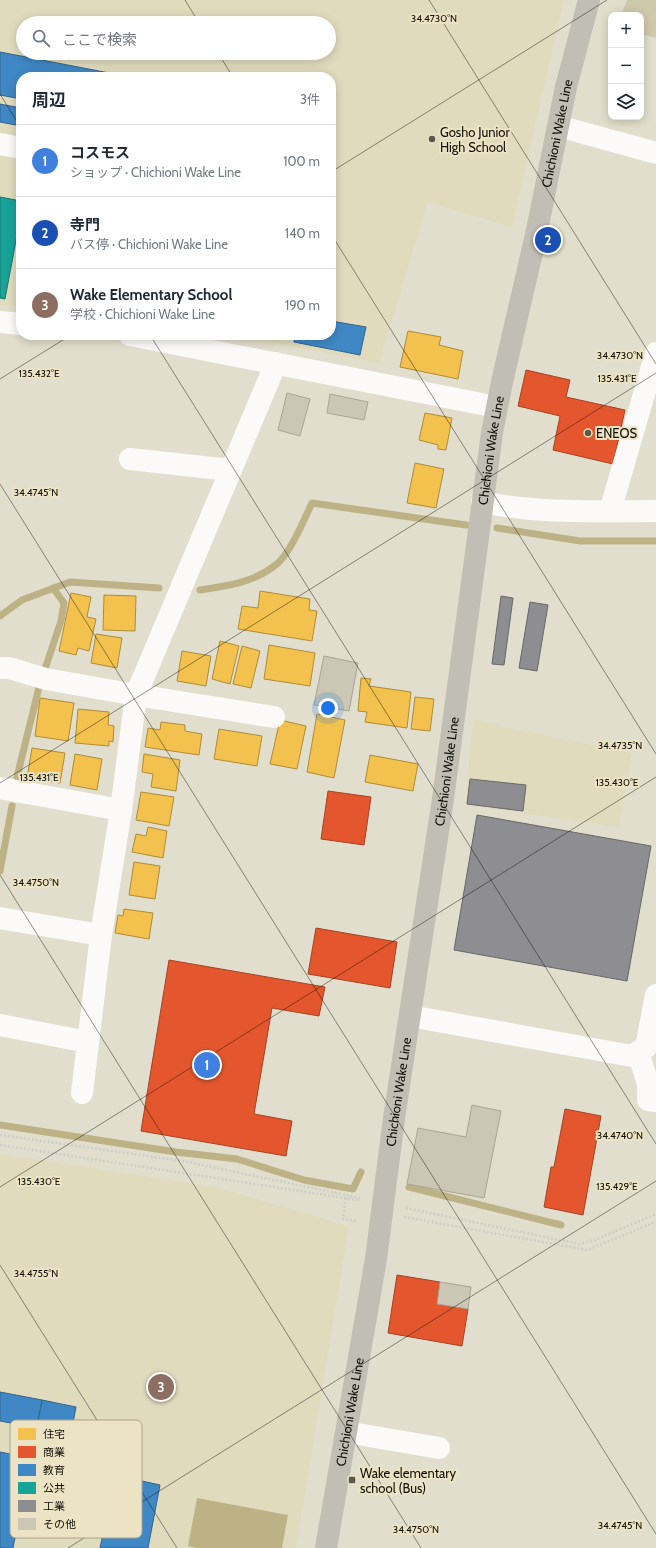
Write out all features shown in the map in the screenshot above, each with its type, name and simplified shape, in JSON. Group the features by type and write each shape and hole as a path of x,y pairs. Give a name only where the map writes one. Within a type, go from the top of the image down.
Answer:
{"main road":[{"name":"Chichioni Wake Line","path":"326,1548 376,1259 392,1210 394,1118 443,799 482,502 497,407 536,235 566,87 589,0"}],"street":[{"path":"558,126 656,153"},
{"path":"0,144 16,147"},
{"path":"0,322 16,324"},
{"path":"155,340 497,407"},
{"path":"610,511 650,398 656,354"},
{"path":"82,1093 100,935 136,696 276,364"},
{"path":"130,459 230,470"},
{"path":"482,502 551,511 656,511"},
{"path":"0,668 9,668 42,678 136,696 274,717"},
{"path":"0,788 120,810"},
{"path":"0,918 100,935"},
{"path":"410,1016 632,1056 646,1047 656,995"},
{"path":"0,1025 88,1042"},
{"path":"638,1052 648,1084 648,1100 656,1101"},
{"path":"346,1432 439,1448"}],"path":[{"path":"0,1135 183,1161 363,1200 0,1145"},
{"path":"347,1196 343,1219 356,1221 357,1214"},
{"path":"358,1207 359,1200"},
{"path":"392,1210 579,1244 595,1240 656,1214"},
{"path":"392,1210 587,1250 656,1222"}],"shaded area":[{"name":"Gosho Junior High School","path":"0,0 564,0 512,227 428,202 379,363 258,340 336,340 336,72 16,72 16,306 0,305"},
{"path":"627,0 656,0 656,38 644,35 644,12 622,12"},
{"path":"473,719 498,724 499,726 632,753 619,827 465,805"},
{"path":"0,1154 216,1187 349,1226 296,1548 0,1548"},
{"path":"197,1498 288,1515 282,1548 197,1548 188,1546"}],"building: 住宅":[{"path":"408,331 441,337 439,345 463,351 458,379 400,367"},
{"path":"425,413 452,418 446,450 438,449 438,445 419,440"},
{"path":"415,463 444,469 436,508 407,503"},
{"path":"260,591 310,599 309,610 317,611 312,641 238,629 242,606 258,608"},
{"path":"71,593 91,597 87,617 96,619 89,651 78,648 76,655 59,651"},
{"path":"104,595 136,596 135,631 103,630"},
{"path":"96,634 122,638 117,668 91,663"},
{"path":"220,641 239,646 230,684 212,679"},
{"path":"269,645 315,653 310,686 264,679"},
{"path":"242,646 260,651 251,688 233,684"},
{"path":"182,651 211,656 206,686 177,681"},
{"path":"361,678 371,679 369,686 411,692 407,728 365,722 367,712 358,711"},
{"path":"415,697 434,699 430,731 411,729"},
{"path":"40,698 74,703 68,741 35,736"},
{"path":"78,709 109,712 108,725 114,726 113,742 109,741 109,746 75,743"},
{"path":"317,714 345,720 334,778 307,772"},
{"path":"280,720 306,726 297,769 270,764"},
{"path":"161,722 185,725 185,731 202,734 199,755 145,747 148,728 160,730"},
{"path":"219,729 262,736 257,766 214,759"},
{"path":"32,748 65,753 60,783 27,778"},
{"path":"75,754 102,759 97,790 70,785"},
{"path":"144,754 180,760 176,791 151,787 153,774 142,772"},
{"path":"370,755 418,764 413,791 365,782"},
{"path":"141,792 174,797 169,826 136,820"},
{"path":"148,827 167,831 163,858 132,852 136,834 146,836"},
{"path":"134,862 160,866 155,899 129,895"},
{"path":"124,909 153,913 149,939 115,933 118,915 123,916"}],"building: 商業":[{"name":"ENEOS","path":"526,370 570,380 566,397 625,410 613,464 553,450 560,416 518,406"},
{"path":"328,791 371,797 364,845 321,839"},
{"path":"316,928 397,942 390,988 308,974"},
{"path":"169,960 325,987 319,1016 272,1008 254,1114 292,1121 286,1156 141,1131"},
{"path":"565,1109 601,1116 583,1215 544,1207 551,1167 554,1167"},
{"path":"397,1275 440,1282 437,1304 468,1309 462,1346 388,1333"}],"building: 教育":[{"path":"0,52 16,55 16,60 42,60 104,72 16,72 16,98 0,95"},
{"path":"0,104 16,107 16,125 0,122"},
{"path":"336,322 366,327 360,355 294,342 294,340 336,340"},
{"path":"0,1392 42,1400 38,1420 10,1420 10,1423 0,1421"},
{"path":"42,1400 76,1407 74,1420 38,1420"},
{"path":"0,1452 10,1454 10,1538 15,1538 13,1548 0,1548"},
{"path":"142,1481 160,1485 148,1548 100,1548 102,1538 142,1538"}],"building: 公共":[{"path":"0,197 16,200 16,241 5,299 0,298"}],"building: 工業":[{"path":"501,596 513,598 504,665 492,664"},
{"path":"530,602 548,605 537,671 519,668"},
{"path":"470,779 526,785 523,811 467,804"},
{"path":"477,815 651,846 627,981 454,950"}],"building: その他":[{"path":"287,393 310,399 300,436 278,430"},
{"path":"330,394 368,402 364,420 327,413"},
{"path":"324,656 358,663 349,711 314,705"},
{"path":"472,1105 501,1111 484,1198 407,1184 418,1128 466,1137"},
{"path":"440,1282 471,1287 468,1309 437,1304"}],"waterway":[{"path":"200,590 231,585 251,579 278,563 288,551 312,503 466,525"},
{"path":"497,528 580,541 656,541"},
{"path":"0,616 22,600 70,582 159,588"},
{"path":"17,777 39,687 61,621 64,603 53,588"},
{"path":"0,871 12,806"},
{"path":"0,1125 176,1152 237,1159 304,1180 353,1189 361,1172"},
{"path":"409,1187 561,1225"}],"place":[{"name":"Gosho Junior High School","path":"432,139"},
{"name":"寺門","path":"548,240"},
{"name":"ENEOS","path":"588,433"},
{"name":"コスモス","path":"207,1065"},
{"name":"Wake Elementary School","path":"161,1387"},
{"name":"Wake elementary school (Bus)","path":"352,1480"}]}
